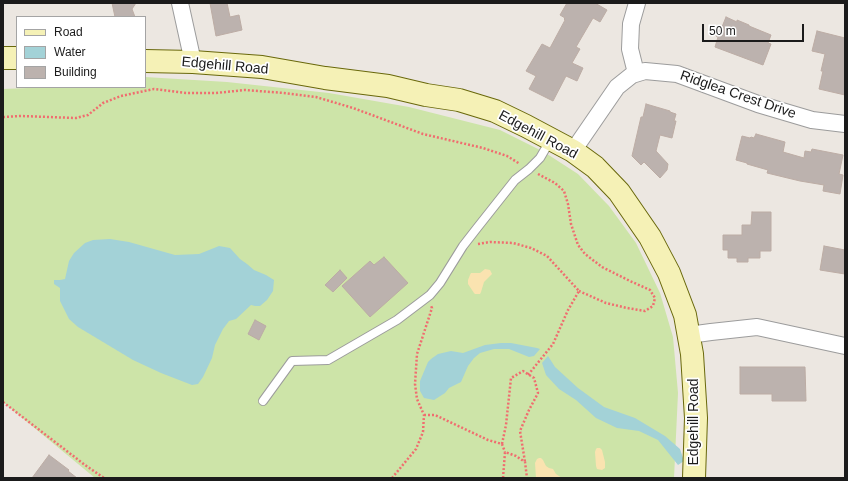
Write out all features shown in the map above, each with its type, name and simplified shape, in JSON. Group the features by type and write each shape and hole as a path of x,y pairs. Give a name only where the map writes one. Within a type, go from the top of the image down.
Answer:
{"street":[{"path":"180,3 193,62"},
{"path":"573,151 617,87 636,73 630,49 631,24 636,3"},
{"path":"3,58 16,58"},
{"name":"Edgehill Road","path":"146,61 193,62 262,68 388,86 426,95 459,100 495,111 526,126 573,151 595,167 619,192 650,237 669,273 685,315 692,354 696,418 694,478"},
{"name":"Ridglea Crest Drive","path":"636,73 645,71 677,74 758,104 812,120 845,124"},
{"path":"689,335 757,327 845,346"}],"lane":[{"path":"263,401 292,361 328,360 396,320 428,297 440,283 463,246 491,210 515,180 540,158 551,139"}],"path":[{"path":"3,117 21,116 76,118 88,115 103,103 121,96 154,89 186,93 216,93 245,90 290,94 316,97 354,108 423,134 483,148 507,156 555,183 564,191 568,204 571,224 578,245 585,254 602,268 650,290 655,298 653,306 645,310 627,308 606,303 579,291 547,256 531,248 513,243 490,242 463,246"},
{"path":"528,375 554,344 568,310 579,291"},
{"path":"392,478 416,449 423,432 424,415 417,399 415,384 417,354 432,308 428,297"},
{"path":"503,478 505,452 502,444 506,425 511,378 523,371 534,378 538,393 520,431 527,478"},
{"path":"3,402 104,478"},
{"path":"424,415 435,416 488,440 502,444"},
{"path":"505,452 516,456 525,462"}],"green space":[{"path":"146,77 227,82 329,93 409,107 500,130 544,152 578,174 609,206 636,243 660,293 673,337 678,393 674,478 95,478 3,402 3,89 146,88"}],"sand":[{"path":"485,269 490,270 492,274 484,282 480,294 475,294 468,284 470,275 471,273 480,273"},
{"path":"597,448 602,450 605,462 605,468 602,470 597,469 596,466 595,452"},
{"path":"539,458 543,460 546,466 553,469 556,474 562,478 536,478 535,463"}],"water":[{"path":"110,239 129,242 175,255 199,254 219,246 230,248 240,259 254,270 274,280 273,291 267,300 260,306 251,305 236,319 229,321 215,345 212,358 203,377 198,384 192,385 133,360 78,327 69,319 60,301 60,288 54,284 54,280 65,279 69,261 74,253 85,243 93,240"},
{"path":"511,343 540,349 534,356 529,357 509,349 494,349 480,353 468,366 461,382 449,388 445,393 434,400 424,398 420,391 420,381 428,362 438,354 451,351 463,353 485,345"},
{"path":"548,356 555,367 578,388 604,407 635,418 665,436 680,449 684,461 678,465 658,440 639,431 617,428 596,418 576,400 559,389 546,375 542,363"}],"building":[{"path":"112,3 136,3 132,9 135,16 115,16"},
{"path":"210,3 227,3 230,17 239,15 242,30 216,36"},
{"path":"567,3 595,3 607,10 600,22 593,18 576,47 580,49 572,63 583,68 577,81 566,76 553,101 529,89 536,76 526,71 542,44 550,48 565,20 565,18 560,15"},
{"path":"726,17 737,22 737,20 771,35 768,43 771,44 763,65 715,47 718,37 716,36"},
{"path":"817,31 845,38 845,95 819,89 825,54 812,51"},
{"path":"646,104 676,114 672,138 660,135 656,151 668,164 667,170 660,178 644,162 641,165 632,156 641,117 643,117"},
{"path":"756,134 785,142 783,152 804,158 805,151 811,152 812,149 843,155 839,174 843,175 840,194 823,191 824,185 767,173 768,170 736,160 742,136 754,138"},
{"path":"752,212 771,212 771,251 760,251 760,258 748,258 748,262 737,262 737,258 728,258 728,250 723,250 723,235 742,235 742,225 751,225"},
{"path":"824,246 845,250 845,274 820,270"},
{"path":"384,257 408,283 370,317 342,286 370,261 374,265"},
{"path":"340,270 347,278 333,292 325,285"},
{"path":"255,320 266,326 259,340 248,334"},
{"path":"740,367 805,367 806,401 772,401 772,394 740,394"},
{"path":"49,455 69,470 68,471 77,478 32,478"}]}
